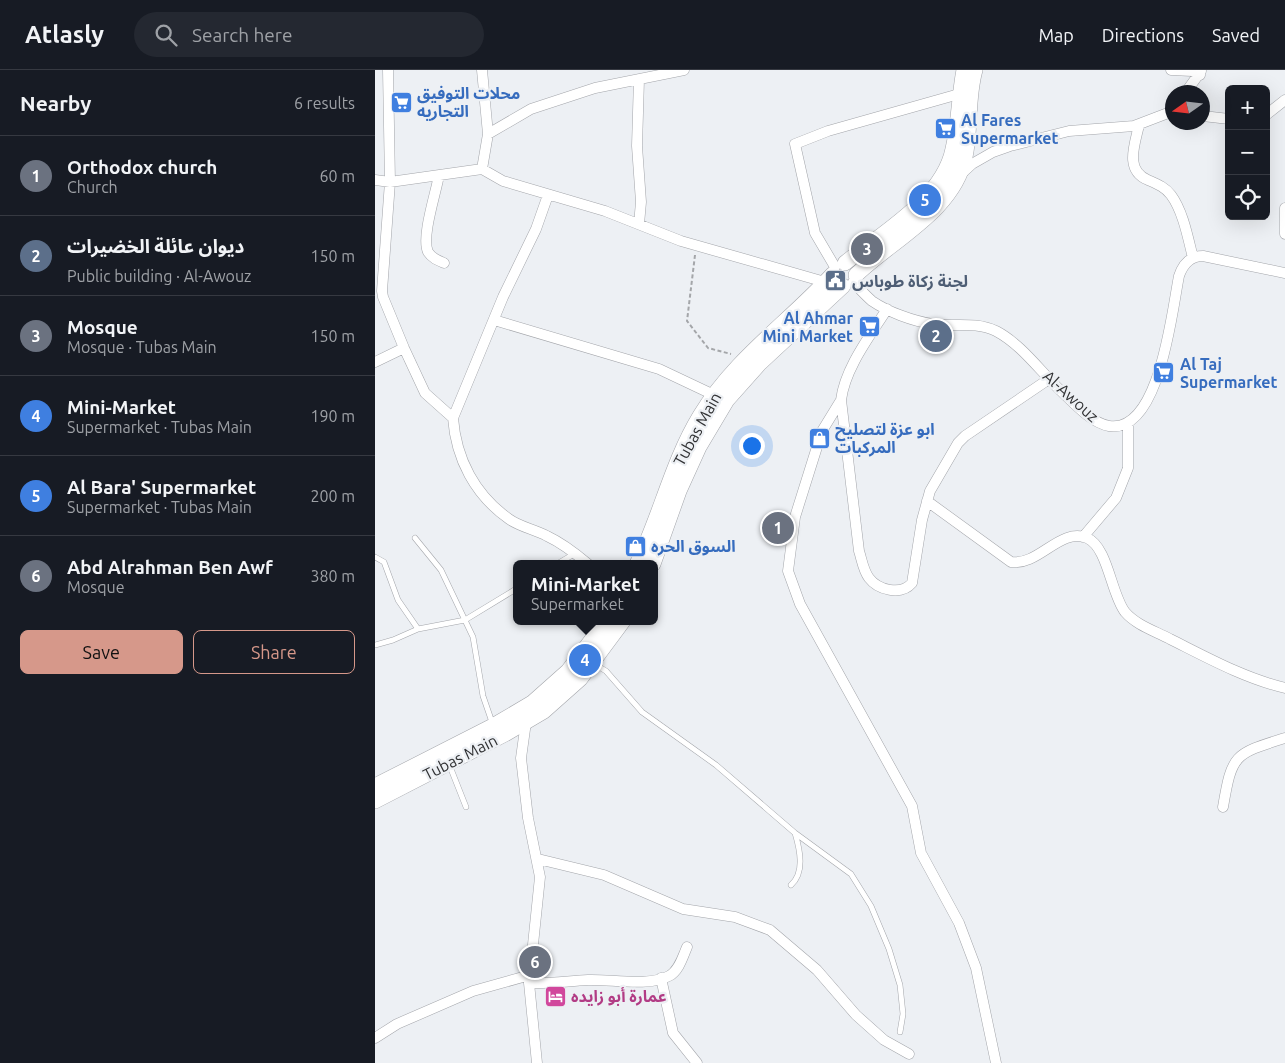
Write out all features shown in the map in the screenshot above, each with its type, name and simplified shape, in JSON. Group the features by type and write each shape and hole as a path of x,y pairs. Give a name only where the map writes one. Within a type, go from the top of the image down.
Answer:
{"main road":[{"name":"Tubas Main","path":"638,560 667,483 687,439 714,395 747,356 835,271 908,214 936,185 947,168 953,150 959,94 964,70"},
{"name":"Tubas Main","path":"654,560 679,491 699,447 727,400 759,364 873,259 919,223 948,194 959,177 965,158 975,70"},
{"path":"835,271 835,281 851,281"},
{"name":"Tubas Main","path":"375,786 493,726 523,717 568,671 604,625"},
{"name":"Tubas Main","path":"375,801 449,763 523,717 562,696 594,663 620,625"}],"street":[{"path":"388,70 390,182 379,290 425,393 453,418"},
{"path":"482,70 488,134 482,169"},
{"path":"488,134 531,109 595,88 684,70"},
{"path":"1171,70 1201,73 1192,85"},
{"path":"639,79 637,146 641,202 639,224"},
{"path":"835,271 815,232 795,144 828,131 959,94"},
{"path":"1270,112 1285,100"},
{"path":"959,177 972,164 993,152 1028,140 1077,130 1124,128 1139,125 1165,113"},
{"path":"1210,117 1225,119"},
{"path":"1139,125 1133,157 1134,167 1139,175 1163,187 1172,196 1193,258"},
{"path":"375,180 390,182 482,169 503,181 605,211 696,246 835,271"},
{"path":"439,175 425,238 427,251 433,258 444,263"},
{"path":"548,195 535,229 493,320 453,418 455,440 465,468 475,485 489,501 509,519 545,535 583,560"},
{"path":"1285,208 1285,234"},
{"path":"1083,537 1116,498 1128,468 1128,423 1145,405 1157,381 1183,265 1193,258 1211,257 1285,273"},
{"name":"Al-Awouz","path":"851,281 872,300 887,309 932,324 976,325 996,331 1007,338 1049,379 1098,422 1114,426 1128,423"},
{"path":"887,309 851,369 842,388 841,400 859,551 864,570 875,584 901,591 912,583 927,501 940,471 961,439 1049,379"},
{"path":"493,320 659,369 714,395"},
{"path":"375,362 404,348"},
{"path":"841,400 822,430 795,517 787,571 801,604 912,806 921,853 959,923 976,968 996,1063"},
{"path":"927,501 1011,562 1028,561 1068,538 1083,537 1095,544 1121,606 1136,622 1245,676 1285,688"},
{"path":"523,717 521,758 528,818 537,859 540,891 529,979 537,1063"},
{"path":"1223,807 1230,770 1237,759 1247,750 1285,738"},
{"path":"537,859 605,875 683,909 735,917 771,930 817,970 856,1015 877,1034 909,1054"},
{"path":"375,1038 397,1024 473,991 529,979 564,984 601,980 641,982 669,976 676,969 687,947"},
{"path":"661,978 673,1033 697,1063"}],"lane":[{"path":"415,538 441,570 473,637 483,696 493,726"},
{"path":"564,560 575,553"},
{"path":"375,557 384,562 398,600 417,628"},
{"path":"375,645 393,640 417,628 465,620 513,591"},
{"path":"594,663 606,671 642,712 716,765 795,833 851,874 871,906 889,949 899,985 903,1014 900,1032"},
{"path":"449,763 466,807"},
{"path":"791,885 799,879 800,870 795,833"}],"path":[{"path":"696,246 687,321 708,348 729,355 738,352 747,356"}],"place":[{"name":"محلات التوفيق التجاريه","path":"401,102"},
{"name":"Al Fares Supermarket","path":"945,129"},
{"name":"Al Bara' Supermarket","path":"925,200"},
{"name":"Mosque","path":"867,249"},
{"name":"لجنة زكاة طوباس","path":"836,281"},
{"name":"Al Ahmar Mini Market","path":"869,327"},
{"name":"ديوان عائلة الخضيرات","path":"936,336"},
{"name":"Al Taj Supermarket","path":"1164,373"},
{"name":"ابو عزة لتصليح المركبات","path":"819,438"},
{"name":"Orthodox church","path":"778,528"},
{"name":"السوق الحره","path":"635,546"},
{"name":"Mini-Market","path":"585,660"},
{"name":"Abd Alrahman Ben Awf","path":"535,962"},
{"name":"عمارة أبو زايده","path":"555,996"}]}
